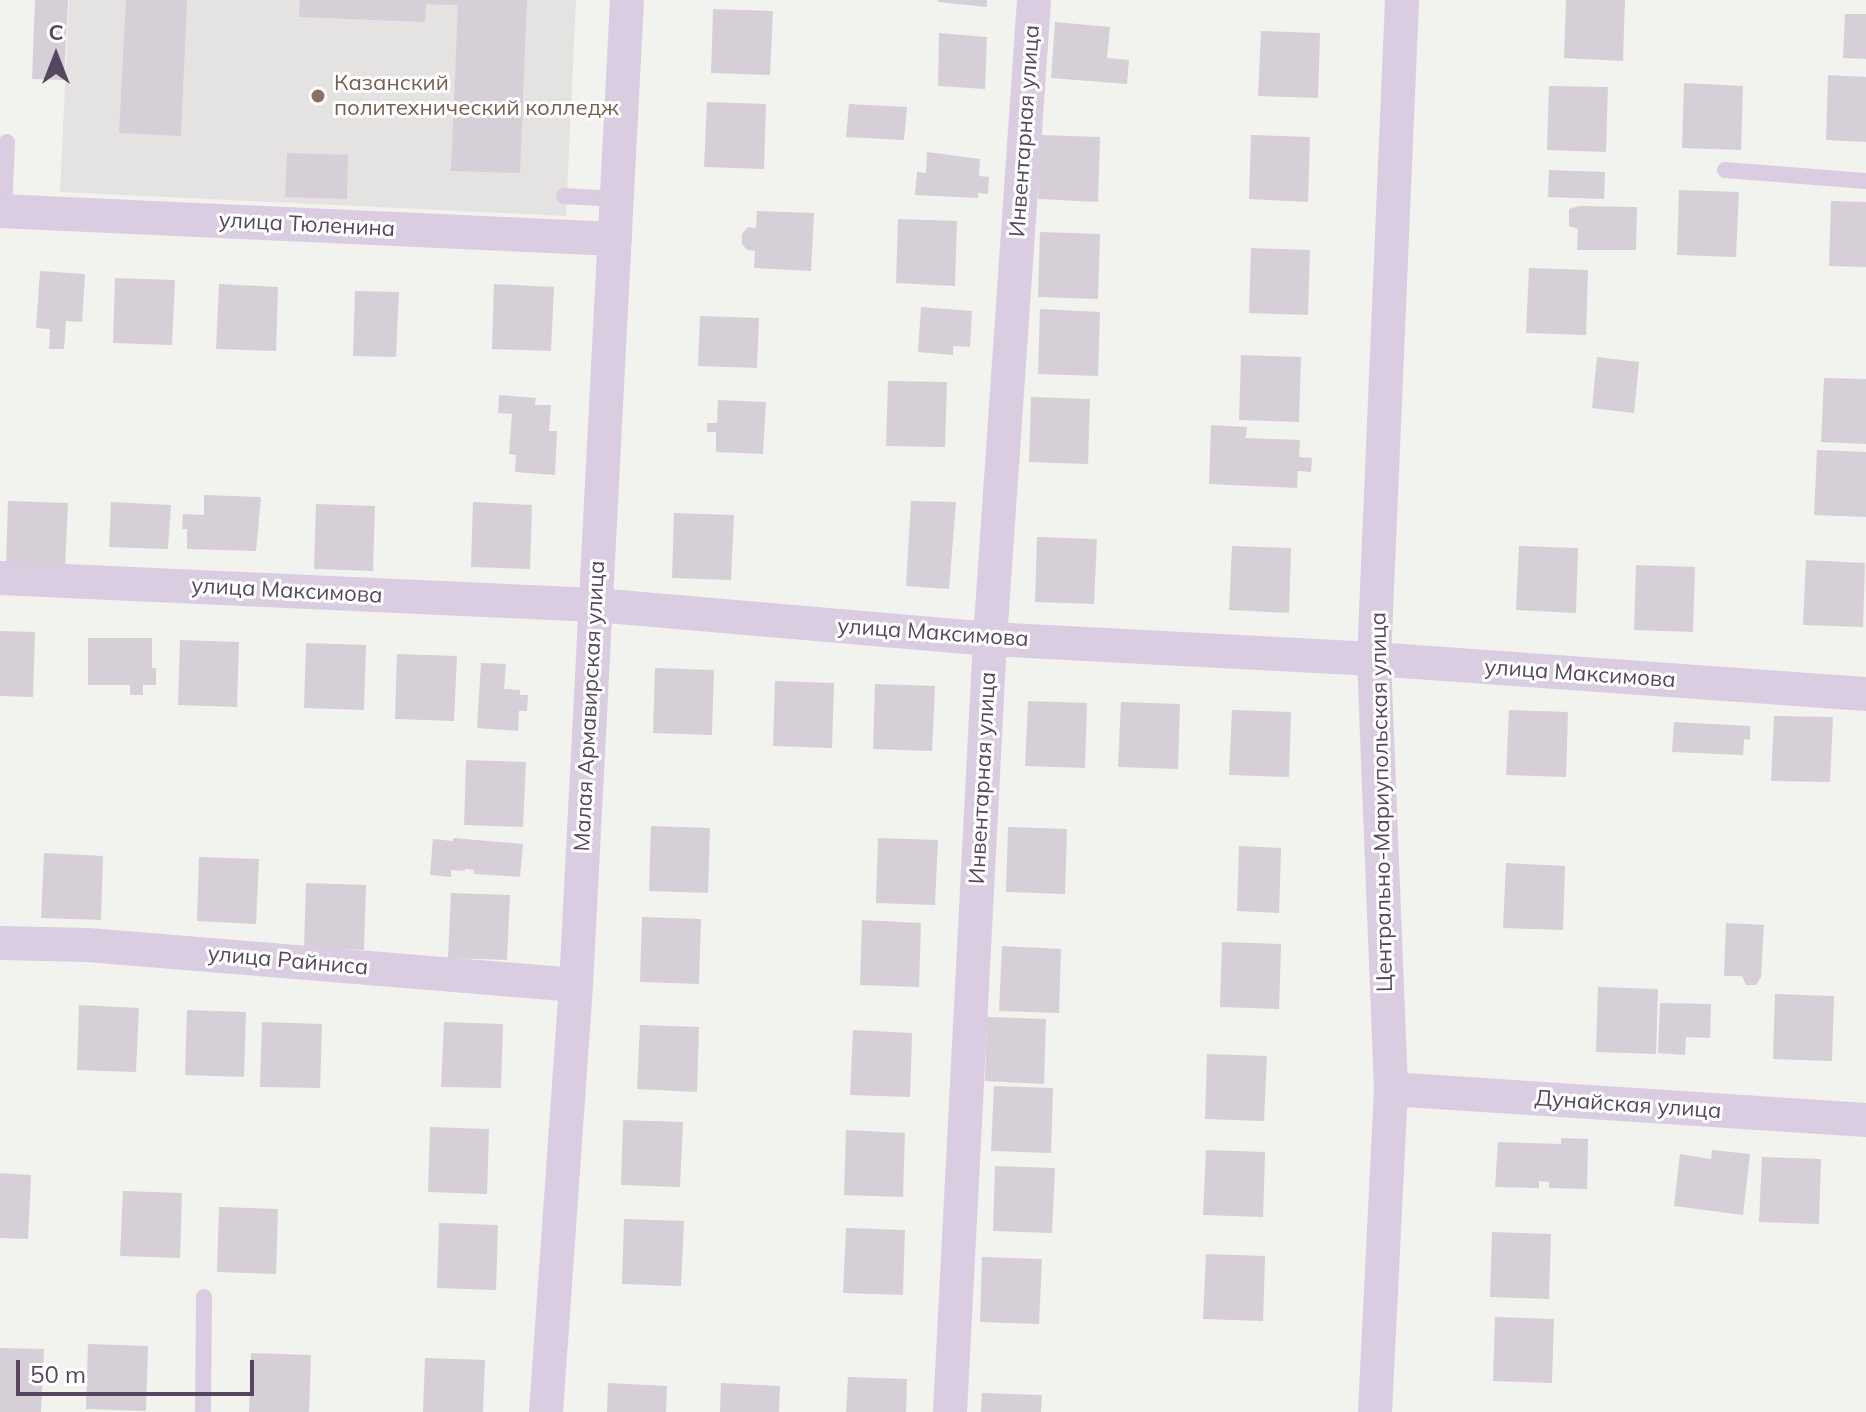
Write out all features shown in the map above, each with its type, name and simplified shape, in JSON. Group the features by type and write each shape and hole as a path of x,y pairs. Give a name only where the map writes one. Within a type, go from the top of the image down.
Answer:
{"street":[{"name":"Малая Армавирская улица","path":"546,1412 576,985 627,0"},
{"name":"Инвентарная улица","path":"950,1412 990,639 1034,0"},
{"name":"Центрально-Мариупольская улица","path":"1375,1412 1391,1089 1374,659 1402,0"},
{"name":"улица Тюленина","path":"2,212 615,239"},
{"name":"улица Максимова","path":"0,578 596,605 990,639 1374,659 1866,694"},
{"name":"улица Райниса","path":"0,943 88,945 576,985"},
{"name":"Дунайская улица","path":"1391,1089 1866,1120"}],"lane":[{"path":"2,212 7,142"},
{"path":"1725,170 1866,181"},
{"path":"564,196 616,199"},
{"path":"203,1412 204,1297"}],"shaded area":[{"name":"Казанский политехнический колледж","path":"69,0 576,0 566,216 60,192"}],"building":[{"path":"35,0 68,0 64,80 32,79"},
{"path":"126,0 187,0 181,136 119,133"},
{"path":"300,0 527,0 520,173 451,171 458,5 426,4 425,22 299,17"},
{"path":"987,0 987,7 938,2"},
{"path":"1566,0 1625,0 1623,61 1564,58"},
{"path":"713,9 773,11 770,75 711,73"},
{"path":"1845,14 1866,14 1866,59 1843,58"},
{"path":"1055,22 1110,27 1107,58 1129,60 1127,84 1051,78"},
{"path":"1261,31 1320,33 1318,98 1258,96"},
{"path":"939,33 987,37 985,89 938,86"},
{"path":"1828,75 1866,77 1866,142 1826,140"},
{"path":"1684,83 1743,86 1741,150 1682,148"},
{"path":"1549,86 1608,87 1606,152 1547,150"},
{"path":"707,102 766,104 764,169 704,167"},
{"path":"849,104 907,107 904,140 846,137"},
{"path":"1040,135 1100,137 1098,202 1038,199"},
{"path":"1251,135 1310,137 1308,202 1249,199"},
{"path":"927,152 980,159 979,176 989,177 988,194 978,193 978,198 915,195 917,172 926,173"},
{"path":"287,153 348,155 347,199 285,197"},
{"path":"1549,170 1605,172 1604,199 1548,197"},
{"path":"1679,190 1739,192 1736,257 1677,255"},
{"path":"1831,201 1866,202 1866,267 1829,266"},
{"path":"1579,206 1637,207 1636,250 1577,250 1578,229 1569,226 1569,209"},
{"path":"757,211 814,213 811,271 754,268 755,251 747,250 742,244 742,234 748,227 756,228"},
{"path":"898,219 957,221 955,286 896,283"},
{"path":"1040,232 1100,234 1098,299 1038,297"},
{"path":"1251,248 1310,250 1308,315 1249,313"},
{"path":"1529,268 1588,270 1586,335 1526,333"},
{"path":"40,271 85,274 82,322 66,321 64,349 49,349 50,329 36,328"},
{"path":"115,278 175,280 172,345 113,343"},
{"path":"219,284 278,287 276,351 216,349"},
{"path":"494,284 554,287 551,351 492,349"},
{"path":"355,291 399,292 396,357 353,356"},
{"path":"921,307 972,311 970,347 953,346 953,355 918,352"},
{"path":"1040,309 1100,312 1098,376 1038,374"},
{"path":"700,316 759,318 757,368 698,366"},
{"path":"1241,355 1301,357 1299,422 1239,420"},
{"path":"1597,357 1639,362 1634,413 1592,408"},
{"path":"1824,378 1866,379 1866,444 1821,442"},
{"path":"888,381 947,382 945,447 886,446"},
{"path":"499,395 536,398 535,405 551,405 549,431 557,431 555,475 515,472 516,455 509,454 512,414 498,413"},
{"path":"1031,397 1090,399 1088,464 1029,462"},
{"path":"718,400 766,402 763,454 716,452 716,432 707,432 707,423 717,423"},
{"path":"1211,425 1247,427 1246,438 1300,440 1299,457 1312,458 1311,472 1298,471 1297,488 1209,484"},
{"path":"1817,450 1866,452 1866,517 1814,515"},
{"path":"204,495 261,497 256,551 187,549 187,529 182,529 183,514 204,515"},
{"path":"8,501 68,503 65,568 6,566"},
{"path":"911,501 956,502 949,589 906,586"},
{"path":"111,502 171,505 168,549 109,547"},
{"path":"473,502 532,505 530,569 471,567"},
{"path":"316,504 375,506 373,571 314,569"},
{"path":"674,513 734,515 731,580 672,578"},
{"path":"1037,537 1097,539 1094,604 1035,602"},
{"path":"1232,546 1291,548 1289,613 1229,610"},
{"path":"1519,546 1578,548 1576,613 1516,610"},
{"path":"1806,560 1865,563 1863,627 1803,625"},
{"path":"1636,565 1695,567 1693,632 1634,630"},
{"path":"0,631 35,632 33,697 0,696"},
{"path":"88,638 152,638 152,668 156,668 156,685 143,685 143,695 130,695 130,685 88,685"},
{"path":"180,640 239,642 237,707 178,705"},
{"path":"306,643 366,645 364,710 304,708"},
{"path":"397,654 457,656 454,721 395,719"},
{"path":"481,663 506,664 504,689 520,690 520,695 528,695 527,711 519,711 518,731 477,728"},
{"path":"655,668 714,670 712,735 653,733"},
{"path":"775,681 834,683 832,748 773,746"},
{"path":"875,684 935,686 932,751 873,749"},
{"path":"1028,701 1087,703 1085,768 1025,766"},
{"path":"1121,702 1180,704 1178,769 1118,767"},
{"path":"1232,710 1291,712 1289,777 1229,775"},
{"path":"1509,710 1568,712 1566,777 1506,775"},
{"path":"1774,716 1833,717 1830,782 1771,781"},
{"path":"1674,722 1750,726 1750,740 1744,739 1743,755 1672,752"},
{"path":"466,760 526,762 523,827 464,825"},
{"path":"651,826 710,828 708,893 649,891"},
{"path":"1008,827 1067,829 1065,894 1006,892"},
{"path":"453,838 523,844 520,877 474,874 474,870 465,869 451,870 451,877 430,875 433,839 453,841"},
{"path":"878,838 938,840 935,905 876,903"},
{"path":"1239,846 1281,848 1279,913 1237,911"},
{"path":"44,853 103,856 101,920 41,918"},
{"path":"199,857 259,859 256,924 197,921"},
{"path":"1506,863 1565,866 1563,930 1503,928"},
{"path":"306,883 366,885 364,950 304,947"},
{"path":"451,893 510,895 507,960 448,958"},
{"path":"642,917 701,919 699,984 640,982"},
{"path":"862,920 921,923 919,987 860,985"},
{"path":"1726,923 1764,925 1761,977 1756,985 1746,985 1742,976 1724,976"},
{"path":"1222,942 1281,944 1279,1009 1220,1007"},
{"path":"1002,946 1061,949 1059,1013 999,1011"},
{"path":"1598,987 1658,989 1656,1054 1596,1052"},
{"path":"1775,994 1834,996 1832,1061 1773,1059"},
{"path":"1660,1003 1711,1004 1710,1038 1686,1037 1685,1055 1658,1053"},
{"path":"79,1005 139,1008 136,1072 77,1070"},
{"path":"187,1010 246,1012 244,1077 185,1075"},
{"path":"987,1017 1046,1019 1044,1084 985,1081"},
{"path":"262,1022 322,1024 320,1088 260,1087"},
{"path":"444,1022 503,1024 501,1088 441,1087"},
{"path":"640,1025 699,1027 697,1092 637,1089"},
{"path":"853,1030 912,1033 910,1097 850,1095"},
{"path":"1207,1054 1267,1056 1264,1121 1205,1119"},
{"path":"994,1086 1053,1088 1051,1153 991,1151"},
{"path":"623,1120 683,1122 680,1187 621,1185"},
{"path":"430,1127 489,1129 487,1194 428,1192"},
{"path":"846,1130 905,1133 903,1197 844,1195"},
{"path":"1561,1138 1588,1139 1587,1189 1549,1188 1549,1182 1539,1181 1539,1188 1495,1187 1498,1142 1561,1144"},
{"path":"1206,1150 1265,1152 1263,1217 1203,1215"},
{"path":"1712,1150 1750,1154 1743,1215 1674,1206 1680,1154 1711,1159"},
{"path":"1762,1157 1821,1159 1819,1224 1759,1222"},
{"path":"995,1166 1055,1168 1052,1233 993,1231"},
{"path":"0,1173 31,1175 28,1239 0,1238"},
{"path":"123,1191 182,1193 180,1258 120,1256"},
{"path":"219,1207 278,1209 276,1274 217,1272"},
{"path":"624,1219 684,1221 681,1286 622,1284"},
{"path":"439,1223 498,1225 496,1290 437,1288"},
{"path":"846,1228 905,1230 903,1295 843,1293"},
{"path":"1492,1232 1551,1234 1549,1299 1490,1297"},
{"path":"1206,1254 1265,1256 1263,1321 1203,1319"},
{"path":"982,1257 1042,1259 1039,1324 980,1322"},
{"path":"1495,1317 1554,1319 1552,1383 1493,1381"},
{"path":"88,1344 148,1346 146,1411 86,1409"},
{"path":"0,1348 44,1349 41,1412 0,1412"},
{"path":"251,1353 311,1355 309,1412 249,1412"},
{"path":"425,1358 485,1360 483,1412 423,1412"},
{"path":"848,1377 907,1379 906,1412 846,1412"},
{"path":"608,1383 667,1386 666,1412 607,1412"},
{"path":"721,1383 780,1386 779,1412 720,1412"},
{"path":"982,1393 1042,1395 1041,1412 981,1412"}],"place":[{"name":"Казанский политехнический колледж","path":"318,96"}]}
